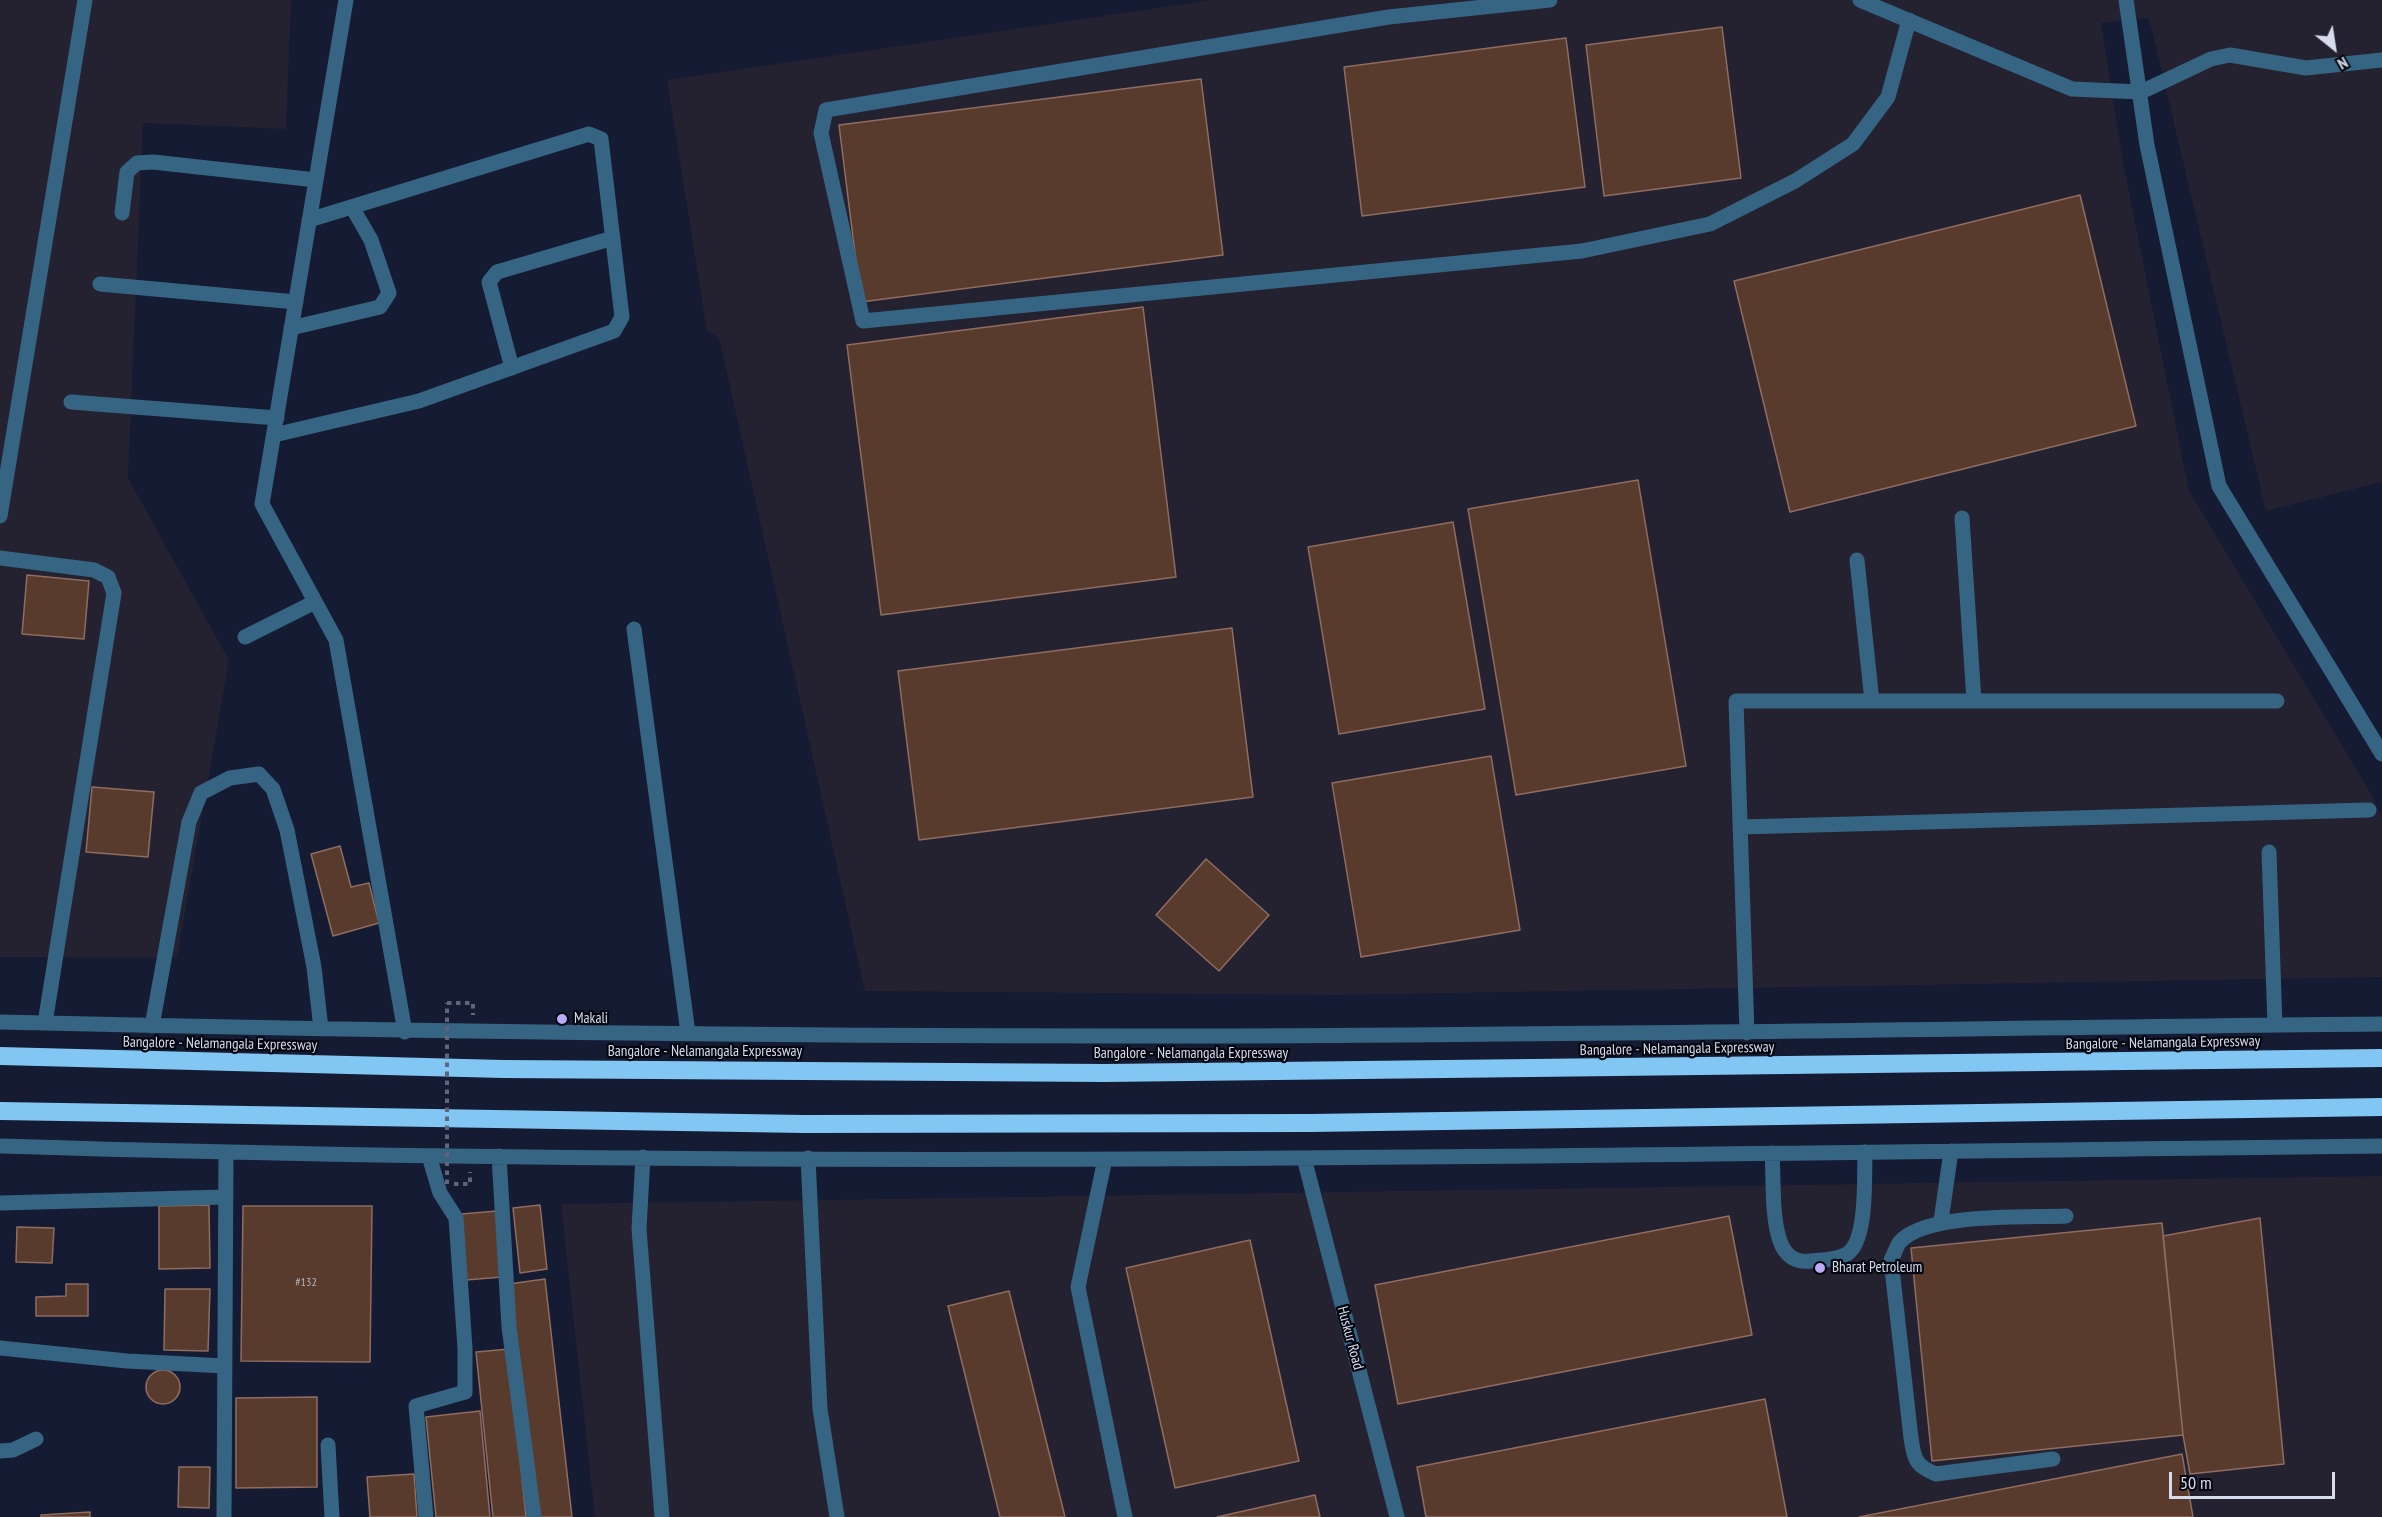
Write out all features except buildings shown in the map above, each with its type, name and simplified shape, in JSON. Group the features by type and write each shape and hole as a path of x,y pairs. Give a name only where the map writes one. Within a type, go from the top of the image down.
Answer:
{"highway":[{"name":"Bangalore - Nelamangala Expressway","path":"0,1056 503,1069 1070,1073 2382,1058"},
{"path":"0,1111 804,1124 1311,1123 2382,1107"}],"street":[{"path":"0,516 7,429 85,0"},
{"path":"346,0 262,504 336,640 405,1032"},
{"path":"1550,0 1389,17 826,110 821,133 863,321 1582,251 1710,224 1795,181 1853,144 1888,97 1909,20"},
{"path":"1860,0 2072,89 2140,92 2211,59 2230,55 2306,68 2382,60"},
{"path":"2126,0 2147,146 2219,486 2382,754"},
{"path":"274,435 419,401 614,331 622,317 601,139 589,134 309,220"},
{"path":"122,213 127,172 137,163 153,162 316,180"},
{"path":"291,328 380,307 389,293 371,240 352,207"},
{"path":"512,368 489,282 497,272 613,238"},
{"path":"100,284 296,302"},
{"path":"70,402 277,418"},
{"path":"1962,518 1974,701"},
{"path":"0,558 94,570 108,577 114,593 45,1023"},
{"path":"1857,560 1872,701"},
{"path":"246,637 315,602"},
{"path":"634,629 688,1034"},
{"path":"1748,1033 1736,701 2277,700"},
{"path":"152,1026 189,822 201,793 230,778 259,774 273,789 287,830 314,967 321,1029"},
{"path":"1741,827 2369,810"},
{"path":"2269,852 2275,1025"},
{"path":"0,1022 405,1032 1160,1036 1748,1033 2382,1024"},
{"path":"0,1146 429,1156 1105,1159 2382,1146"},
{"path":"1941,1221 1951,1151"},
{"path":"1772,1153 1780,1241 1790,1256 1802,1262 1838,1258 1849,1253 1855,1246 1860,1230 1865,1152"},
{"path":"224,1517 226,1153"},
{"path":"426,1517 416,1406 465,1392 465,1348 456,1218 440,1193 429,1156"},
{"path":"499,1156 509,1327 534,1517"},
{"path":"643,1157 639,1229 662,1517"},
{"path":"808,1158 820,1409 837,1517"},
{"name":"Huskur Road","path":"1304,1158 1397,1517"},
{"path":"1105,1159 1078,1287 1125,1517"},
{"path":"0,1203 226,1197"},
{"path":"2053,1459 1936,1474 1921,1468 1913,1455 1891,1260 1900,1243 1917,1230 1941,1221 2066,1216"},
{"path":"0,1348 127,1361 225,1366"},
{"path":"0,1451 13,1450 36,1438"},
{"path":"328,1444 332,1517"}],"path":[{"path":"447,1184 447,1003 473,1003"}],"shaded area":[{"path":"0,0 291,0 286,129 143,123 128,478 229,660 177,958 0,957"},
{"path":"1212,0 2382,0 2382,482 2266,511 2149,18 2101,23 2123,162 2189,491 2366,785 2382,817 2382,977 1335,995 865,991 719,338 707,331 667,80"},
{"path":"2382,1176 2382,1517 595,1517 561,1204"}],"place":[{"name":"Makali","path":"562,1019"},
{"name":"Bharat Petroleum","path":"1820,1268"}]}
